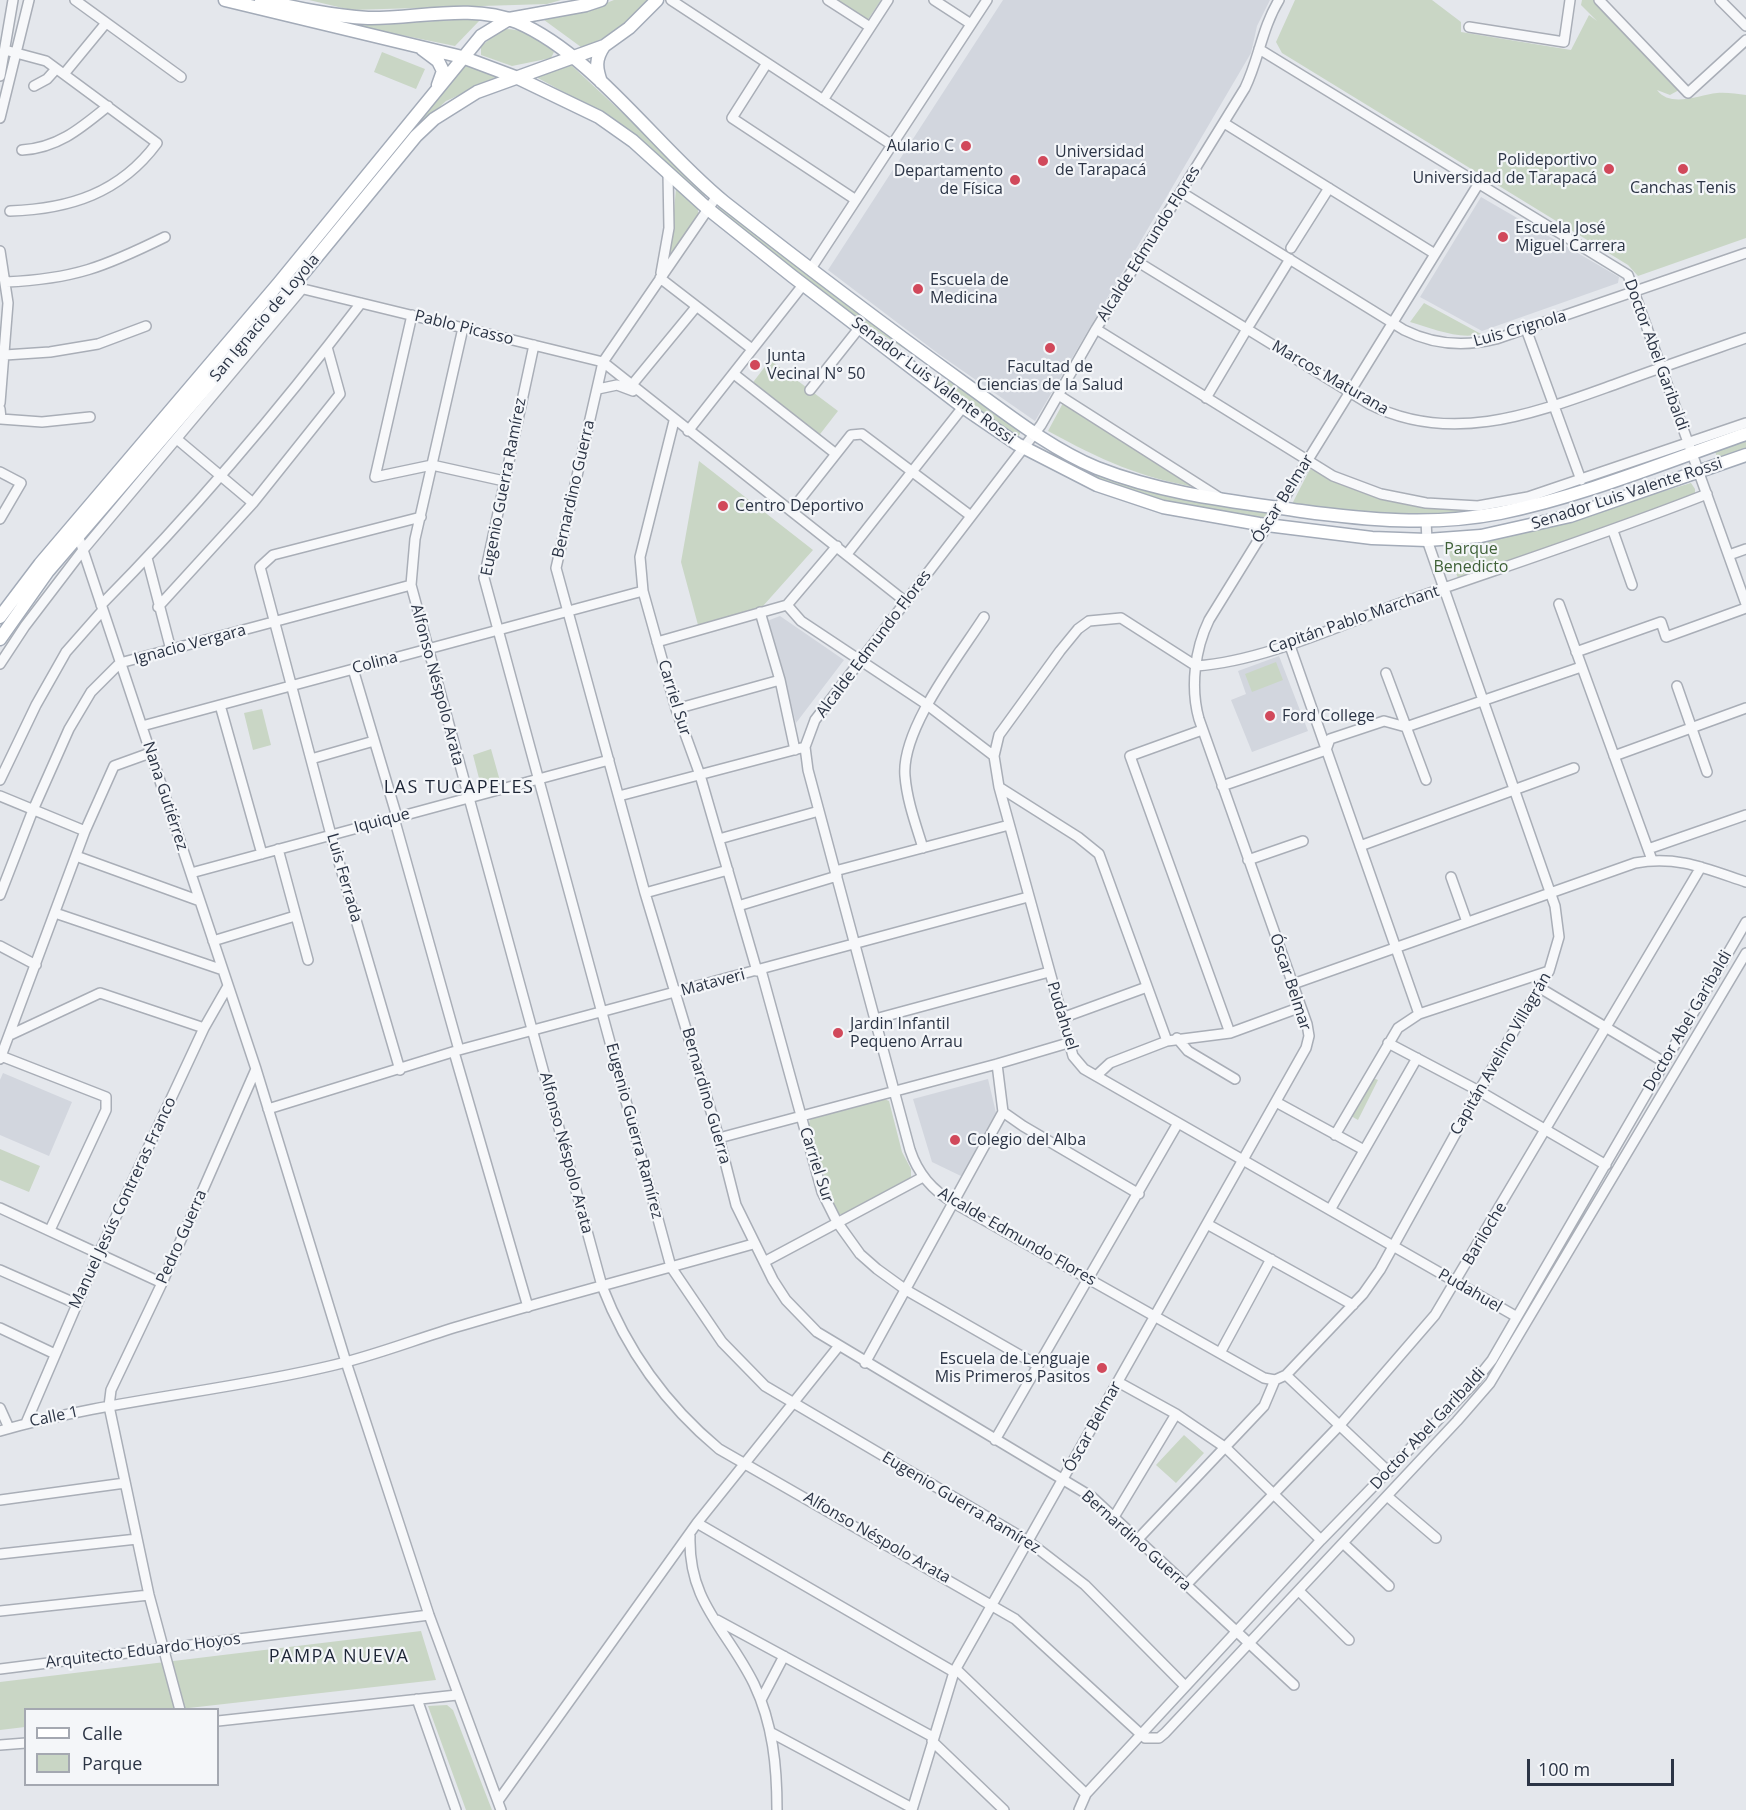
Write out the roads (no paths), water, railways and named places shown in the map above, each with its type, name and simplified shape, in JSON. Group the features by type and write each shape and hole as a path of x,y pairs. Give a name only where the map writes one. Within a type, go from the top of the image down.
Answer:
{"main road":[{"name":"Senador Luis Valente Rossi","path":"225,0 462,57 518,78 599,117 633,141 708,209 803,285 963,407 1023,448 1097,485 1163,507 1267,525 1372,538 1427,540 1482,536 1540,525 1746,455"},
{"path":"261,0 303,10 365,18 477,14 509,19 601,0"},
{"name":"San Ignacio de Loyola","path":"76,530 298,288 416,136 458,103 477,92 604,46 629,28 657,0"},
{"name":"Senador Luis Valente Rossi","path":"509,19 533,30 575,58 717,196 810,270 1034,433 1084,462 1133,481 1169,491 1224,501 1366,519 1426,521 1496,514 1566,498 1691,448 1746,434"},
{"name":"San Ignacio de Loyola","path":"0,639 3,618 462,57 481,36 509,19"},
{"path":"416,45 438,61 443,71 436,91"},
{"path":"602,84 597,56 604,46"},
{"path":"937,386 948,372"}],"street":[{"path":"0,76 13,0"},
{"path":"0,118 18,53 29,0"},
{"path":"75,0 181,77"},
{"path":"671,0 892,145"},
{"path":"828,0 870,27"},
{"path":"822,100 888,0"},
{"path":"934,0 971,24"},
{"path":"810,270 987,0"},
{"name":"Alcalde Edmundo Flores","path":"1275,1380 1264,1378 954,1203 923,1177 913,1159 819,811 807,765 805,747 812,726 1060,396 1096,329 1250,79 1265,28 1279,0"},
{"path":"1469,27 1564,42 1570,0"},
{"path":"1599,0 1688,93 1746,40"},
{"path":"1720,0 1746,26"},
{"path":"34,86 60,71 106,23"},
{"name":"Doctor Abel Garibaldi","path":"1260,49 1624,272 1635,292 1746,606"},
{"path":"5,50 46,61 158,143 149,155 112,184 80,201 51,208 10,211"},
{"path":"767,63 732,118 856,200"},
{"path":"22,150 49,146 75,134 108,106"},
{"path":"1224,123 1435,254"},
{"name":"Bernardino Guerra","path":"660,278 669,228 668,174"},
{"name":"Óscar Belmar","path":"912,1809 955,1670 1308,1042 1308,1030 1301,1007 1202,730 1195,700 1196,666 1202,638 1209,620 1479,183"},
{"path":"1291,248 1329,188"},
{"name":"Luis Crignola","path":"1181,192 1392,323 1424,338 1453,344 1487,341 1526,329 1746,253"},
{"name":"Bernardino Guerra","path":"717,196 603,362 556,568 645,893 719,1138 736,1205 753,1244 786,1300 802,1319 838,1347 1063,1479 1114,1517 1235,1633 1294,1685"},
{"path":"6,282 46,280 81,273 122,260 165,237"},
{"path":"0,251 6,282 5,355 0,403"},
{"path":"1206,398 1290,259"},
{"name":"Marcos Maturana","path":"1138,262 1249,327 1350,392 1394,416 1439,424 1493,422 1554,406 1746,338"},
{"path":"660,278 752,349"},
{"name":"Pablo Picasso","path":"279,283 603,362 674,421 906,602"},
{"path":"688,430 803,285"},
{"name":"San Ignacio de Loyola","path":"0,664 25,626 83,550 178,440 298,288"},
{"path":"0,780 36,705 66,652 219,476 361,303"},
{"path":"635,390 696,307"},
{"path":"412,315 375,477 432,465 504,481"},
{"path":"5,355 50,352 98,344 146,326"},
{"path":"810,390 860,327"},
{"name":"Alfonso Néspolo Arata","path":"463,328 413,550 411,585 426,649 602,1286 621,1330 656,1386 702,1435 719,1449 993,1604 1026,1628 1139,1734"},
{"path":"1096,329 1307,461 1347,482 1381,494 1454,506 1507,502 1691,448 1746,423"},
{"path":"1526,329 1581,480"},
{"name":"Eugenio Guerra Ramírez","path":"534,345 484,578 671,1267 722,1342 765,1386 1028,1541 1085,1585 1184,1685"},
{"path":"158,607 253,503 340,394 327,347"},
{"path":"734,374 836,454"},
{"name":"Pablo Picasso","path":"598,388 617,386 635,390"},
{"path":"1060,396 1224,501"},
{"path":"847,554 963,407"},
{"path":"0,409 1,419 42,422 90,417"},
{"name":"Carriel Sur","path":"674,421 640,557 644,591 676,709 700,775 759,970 822,1192 837,1222 860,1254 906,1290 1037,1365"},
{"path":"791,510 851,435 861,434 971,516"},
{"path":"178,440 253,503"},
{"path":"0,472 21,483 0,519"},
{"name":"Capitán Pablo Marchant","path":"1196,666 1223,664 1289,644 1612,531 1707,495"},
{"name":"Luis Ferrada","path":"400,1070 331,835 260,567 273,555 421,517"},
{"name":"Capitán Avelino Villagrán","path":"1286,1375 1369,1287 1479,1091 1540,988 1558,945 1559,929 1551,893 1427,540 1426,521"},
{"name":"Nana Gutiérrez","path":"76,530 256,1069 346,1362 429,1615 500,1805"},
{"path":"1612,531 1632,585"},
{"path":"657,642 787,605 837,546"},
{"path":"1729,555 1746,549"},
{"path":"147,558 171,650"},
{"name":"Ignacio Vergara","path":"0,895 33,810 69,729 91,692 120,663 411,585"},
{"name":"Colina","path":"142,726 644,591"},
{"path":"1558,604 1652,860"},
{"path":"787,605 801,621 926,704 993,756 999,735 1060,651 1078,629 1089,621 1121,618 1196,666"},
{"path":"1576,652 1660,622 1666,637 1746,606"},
{"path":"760,612 780,680 795,750"},
{"path":"923,848 904,775 909,748 926,704 984,617"},
{"path":"1289,644 1419,1014"},
{"path":"1326,750 1330,739 1384,721 1406,727 1581,667"},
{"path":"353,669 396,817 457,1051 528,1307"},
{"path":"1386,673 1426,780"},
{"path":"676,709 780,680"},
{"path":"1677,686 1707,772"},
{"path":"220,705 262,854"},
{"path":"1614,756 1746,708"},
{"path":"1202,730 1130,756 1230,1033"},
{"path":"311,759 375,741"},
{"path":"619,796 805,747"},
{"path":"1222,786 1326,750"},
{"path":"50,1230 106,1110 106,1097 1,1057 85,831 114,766 150,753"},
{"name":"Pudahuel","path":"993,756 999,787 1068,1043 1078,1063 1096,1076 1517,1317"},
{"name":"Iquique","path":"191,873 609,760"},
{"path":"1360,846 1574,768"},
{"path":"999,787 1078,837 1099,854 1147,987 1172,1039 1235,1078"},
{"path":"0,796 85,831"},
{"path":"719,839 819,811"},
{"path":"1648,849 1746,814"},
{"path":"738,906 836,874 1009,825"},
{"path":"1248,860 1303,842"},
{"path":"278,849 308,960"},
{"path":"76,856 200,901"},
{"path":"1293,984 1612,870 1652,860 1682,861 1746,882"},
{"name":"Bariloche","path":"1186,1585 1339,1426 1419,1336 1456,1283 1701,867"},
{"path":"645,893 728,870"},
{"path":"1451,877 1467,922"},
{"name":"Mataveri","path":"268,1109 457,1051 1028,897"},
{"path":"55,913 223,970"},
{"path":"213,941 295,916"},
{"name":"Doctor Abel Garibaldi","path":"1079,1810 1086,1794 1184,1685 1482,1373 1606,1165 1746,922"},
{"path":"0,946 36,965"},
{"name":"Doctor Abel Garibaldi","path":"1139,1734 1151,1739 1159,1738 1165,1733 1246,1643 1344,1544 1476,1401 1500,1368 1746,953"},
{"path":"1335,1135 1388,1043 1404,1021 1549,971"},
{"path":"875,1019 1049,972"},
{"name":"Manuel Jesús Contreras Franco","path":"26,1423 99,1253 204,1028 228,986"},
{"path":"1062,1018 1147,987"},
{"path":"1540,988 1664,1062"},
{"path":"10,1035 100,993 204,1028"},
{"path":"1096,1076 1110,1063 1172,1039 1230,1033 1301,1007"},
{"path":"0,1030 10,1035"},
{"path":"719,1138 1068,1043"},
{"path":"1388,1043 1479,1091 1606,1165"},
{"path":"1330,1210 1417,1058"},
{"path":"865,1363 1004,1112 997,1064"},
{"name":"Pedro Guerra","path":"109,1406 111,1390 162,1283 256,1069"},
{"path":"1276,1102 1364,1150"},
{"path":"1004,1112 1023,1126 1139,1194"},
{"path":"995,1440 1178,1123"},
{"path":"764,1262 923,1177"},
{"path":"0,1208 162,1283"},
{"path":"1207,1224 1353,1305"},
{"name":"Calle 1","path":"5,1429 109,1406 190,1391 241,1385 346,1362 528,1307 753,1244"},
{"path":"1220,1353 1271,1259"},
{"path":"0,1270 77,1304"},
{"path":"0,1328 55,1354"},
{"path":"500,1805 697,1523 791,1402 838,1347"},
{"path":"1138,1539 1264,1406 1275,1380 1286,1375 1389,1472"},
{"path":"1118,1382 1176,1414 1226,1448 1321,1540"},
{"path":"109,1406 149,1595 179,1708"},
{"path":"0,1408 5,1429"},
{"path":"1114,1517 1176,1414"},
{"path":"0,1500 125,1483"},
{"path":"1387,1496 1436,1538"},
{"path":"697,1523 955,1670 1086,1794"},
{"path":"690,1534 694,1579 700,1597 745,1666 761,1700 770,1732 777,1774 777,1810"},
{"path":"0,1554 137,1539"},
{"path":"1344,1544 1389,1586"},
{"path":"1299,1591 1349,1640"},
{"path":"0,1611 149,1595"},
{"name":"Arquitecto Eduardo Hoyos","path":"0,1669 429,1615"},
{"path":"714,1618 933,1739 1004,1810"},
{"path":"761,1700 784,1656"},
{"path":"219,1721 457,1695"},
{"path":"417,1699 456,1810"},
{"path":"770,1732 912,1809"},
{"path":"0,1745 24,1743"}],"place":[{"name":"Aulario C","path":"966,146"},
{"name":"Universidad de Tarapacá","path":"1043,161"},
{"name":"Polideportivo Universidad de Tarapacá","path":"1609,169"},
{"name":"Canchas Tenis","path":"1683,169"},
{"name":"Departamento de Física","path":"1015,180"},
{"name":"Escuela José Miguel Carrera","path":"1503,237"},
{"name":"Escuela de Medicina","path":"918,289"},
{"name":"Facultad de Ciencias de la Salud","path":"1050,348"},
{"name":"Junta Vecinal N° 50","path":"755,365"},
{"name":"Centro Deportivo","path":"723,506"},
{"name":"Ford College","path":"1270,716"},
{"name":"Jardin Infantil Pequeno Arrau","path":"838,1033"},
{"name":"Colegio del Alba","path":"955,1140"},
{"name":"Escuela de Lenguaje Mis Primeros Pasitos","path":"1102,1368"}],"district":[{"name":"LAS TUCAPELES","path":"459,788"},
{"name":"PAMPA NUEVA","path":"339,1657"}],"park label":[{"name":"Parque Benedicto","path":"1471,558"}]}
